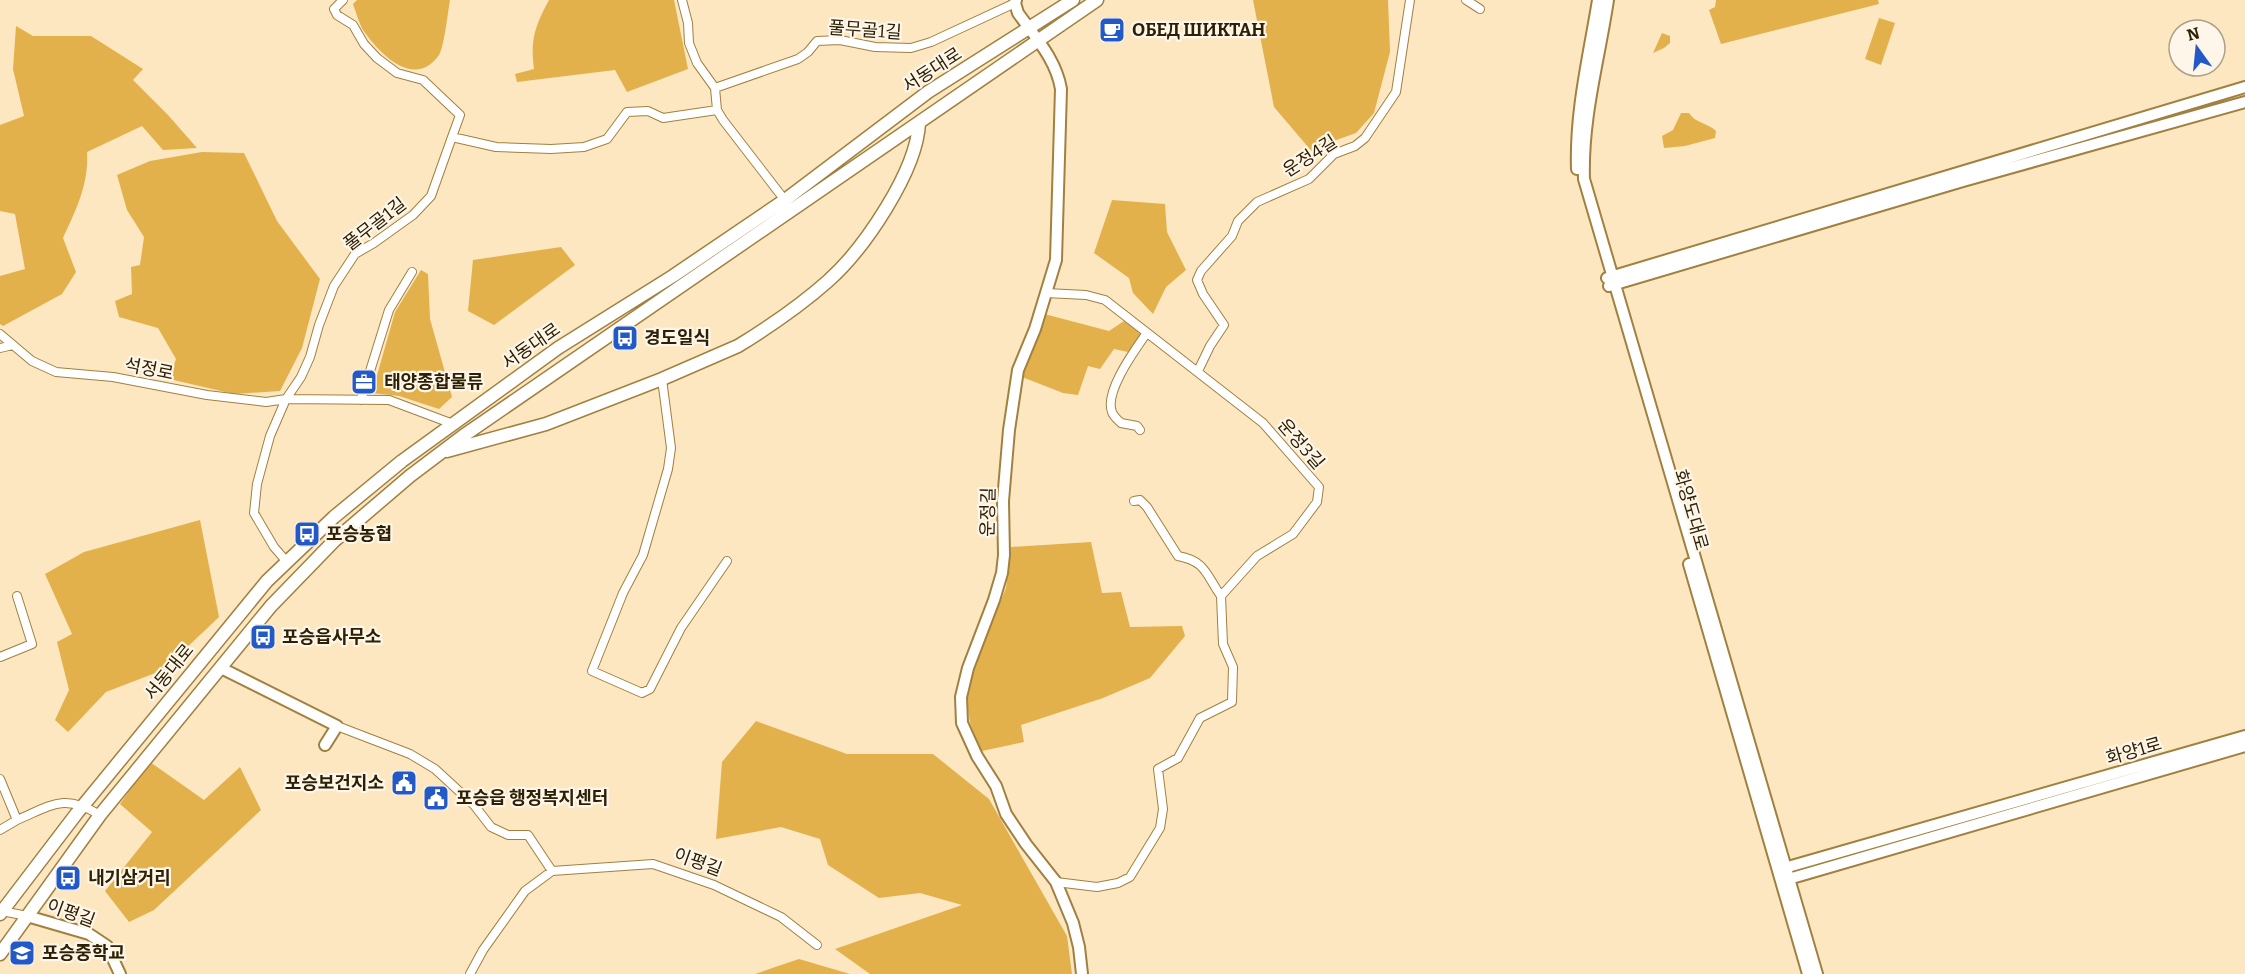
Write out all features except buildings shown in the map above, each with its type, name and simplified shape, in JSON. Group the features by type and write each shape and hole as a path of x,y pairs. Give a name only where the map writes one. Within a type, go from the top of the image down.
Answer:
{"main road":[{"name":"서동대로","path":"1,913 84,805 267,581 334,517 402,460 558,348 673,276 785,200 928,92 1073,0"},
{"name":"서동대로","path":"0,954 100,815 272,606 334,541 440,453 740,243 793,210 1097,0"},
{"name":"서동대로","path":"440,453 546,424 662,379 738,346 759,333 830,280 860,244 896,194 918,140 919,123"}],"street":[{"name":"풀무골1길","path":"287,562 274,547 254,513 257,484 270,436 286,399 301,377 310,357 334,286 355,254 413,215 430,196 460,116 423,80 397,73 377,58 364,44 353,26 337,15 334,9 344,0"},
{"path":"682,0 688,23 689,43 697,63 715,88 717,110 793,210"},
{"name":"운정4길","path":"1198,371 1210,346 1224,326 1203,294 1197,280 1201,270 1222,249 1232,236 1238,221 1257,202 1309,179 1334,154 1355,146 1365,138 1396,92 1410,0"},
{"path":"1466,0 1480,9"},
{"path":"1595,52 1598,0"},
{"path":"1595,52 1608,0"},
{"name":"풀무골1길","path":"715,88 798,59 817,41 840,40 875,46 911,48 931,42 1016,2"},
{"name":"운정길","path":"1016,2 1018,13 1053,62 1059,75 1061,89 1056,260 1018,370 1003,501 1002,573 968,668 961,697 962,723 977,756 996,786 1006,814 1056,882 1079,947 1082,974"},
{"name":"화양도대로","path":"1595,52 1583,158 1584,179 1611,282 1784,875 1817,974"},
{"path":"1611,282 2245,87"},
{"path":"1611,282 2245,102"},
{"path":"452,137 496,147 551,149 584,147 607,139 627,112 648,111 663,118 717,110"},
{"path":"361,400 389,310 412,272"},
{"name":"운정3길","path":"1046,293 1086,295 1105,300 1263,423 1319,487 1317,502 1293,534 1257,556 1221,596"},
{"name":"석정로","path":"0,334 32,361 56,372 113,377 207,395 266,402 286,399"},
{"path":"1140,430 1137,426 1121,423 1112,412 1111,400 1122,371 1146,334"},
{"path":"0,348 13,345"},
{"path":"662,379 671,448 668,469 643,555 623,593 592,671 642,693 650,689 681,628 727,561"},
{"path":"286,399 388,400 453,424"},
{"path":"1056,882 1097,888 1118,883 1130,877 1160,828 1163,809 1158,769 1178,758 1200,718 1232,702 1233,667 1223,644 1221,596 1200,564 1192,558 1178,556 1147,507 1140,500 1134,501"},
{"path":"0,657 32,644 17,596"},
{"path":"204,658 337,726 410,754 435,770 474,805 491,827 508,835 528,835 552,871 525,891 483,950 470,974"},
{"path":"325,745 337,726"},
{"name":"화양1로","path":"2033,803 2245,735"},
{"name":"화양1로","path":"2033,803 2245,746"},
{"path":"0,779 17,820"},
{"path":"0,830 17,820 65,801 84,805 100,815"},
{"path":"1784,875 2033,803"},
{"name":"이평길","path":"552,871 653,864 714,885 781,917 817,945"},
{"name":"화양도대로","path":"1784,875 1808,974"},
{"path":"1,913 27,916"},
{"name":"이평길","path":"27,916 89,934 107,946 120,974"}],"shaded area":[{"path":"357,0 450,0 439,55 429,65 419,69 408,69 398,65 379,49 363,30 353,4"},
{"path":"549,0 674,0 688,69 627,92 615,70 517,82 515,74 534,69 535,33"},
{"path":"1253,0 1388,0 1390,52 1374,113 1356,133 1328,143 1314,154 1274,107"},
{"path":"1716,0 1878,0 1879,4 1721,44 1709,10 1715,7"},
{"path":"1879,18 1895,23 1881,65 1865,59"},
{"path":"16,26 33,36 91,36 143,69 133,80 197,148 163,150 142,126 87,152 84,186 63,238 76,272 62,294 3,326 0,324 0,276 25,269 15,214 0,211 0,125 24,116 13,69"},
{"path":"1662,33 1670,36 1670,43 1653,53"},
{"path":"1681,113 1689,113 1695,119 1713,128 1716,131 1715,138 1685,146 1664,148 1662,136 1673,130"},
{"path":"202,152 244,153 277,221 320,279 302,348 280,391 234,394 169,379 176,359 158,328 119,317 115,301 132,294 131,267 140,265 144,237 127,210 117,175 150,161"},
{"path":"1112,200 1165,204 1167,232 1186,270 1166,287 1153,314 1133,293 1129,278 1094,253"},
{"path":"561,247 575,265 494,325 468,311 473,260"},
{"path":"421,270 428,274 430,319 452,397 439,409 399,396 372,393 395,312"},
{"path":"1033,311 1109,331 1124,321 1142,334 1128,352 1114,349 1100,369 1088,366 1078,395 1063,393 1022,377"},
{"path":"200,520 219,617 163,670 106,692 68,732 55,720 69,690 57,642 72,634 45,574 84,552"},
{"path":"1091,542 1102,593 1121,592 1130,627 1182,626 1185,636 1150,678 1103,698 1021,725 1024,742 982,751 970,723 966,697 976,662 1006,588 1011,547"},
{"path":"756,721 847,754 933,754 989,799 1067,936 1072,974 870,974 835,949 962,905 920,893 879,898 828,865 820,839 781,827 716,839 722,762"},
{"path":"150,762 204,800 240,767 261,810 154,910 129,922 105,891 152,832 120,804"},
{"path":"799,959 850,974 755,974"}],"place":[{"name":"ОБЕД ШИКТАН","path":"1112,30"},
{"name":"경도일식","path":"625,338"},
{"name":"태양종합물류","path":"364,382"},
{"name":"포승농협","path":"307,534"},
{"name":"포승읍사무소","path":"263,637"},
{"name":"포승보건지소","path":"404,783"},
{"name":"포승읍 행정복지센터","path":"436,798"},
{"name":"내기삼거리","path":"68,878"},
{"name":"포승중학교","path":"22,953"}]}
